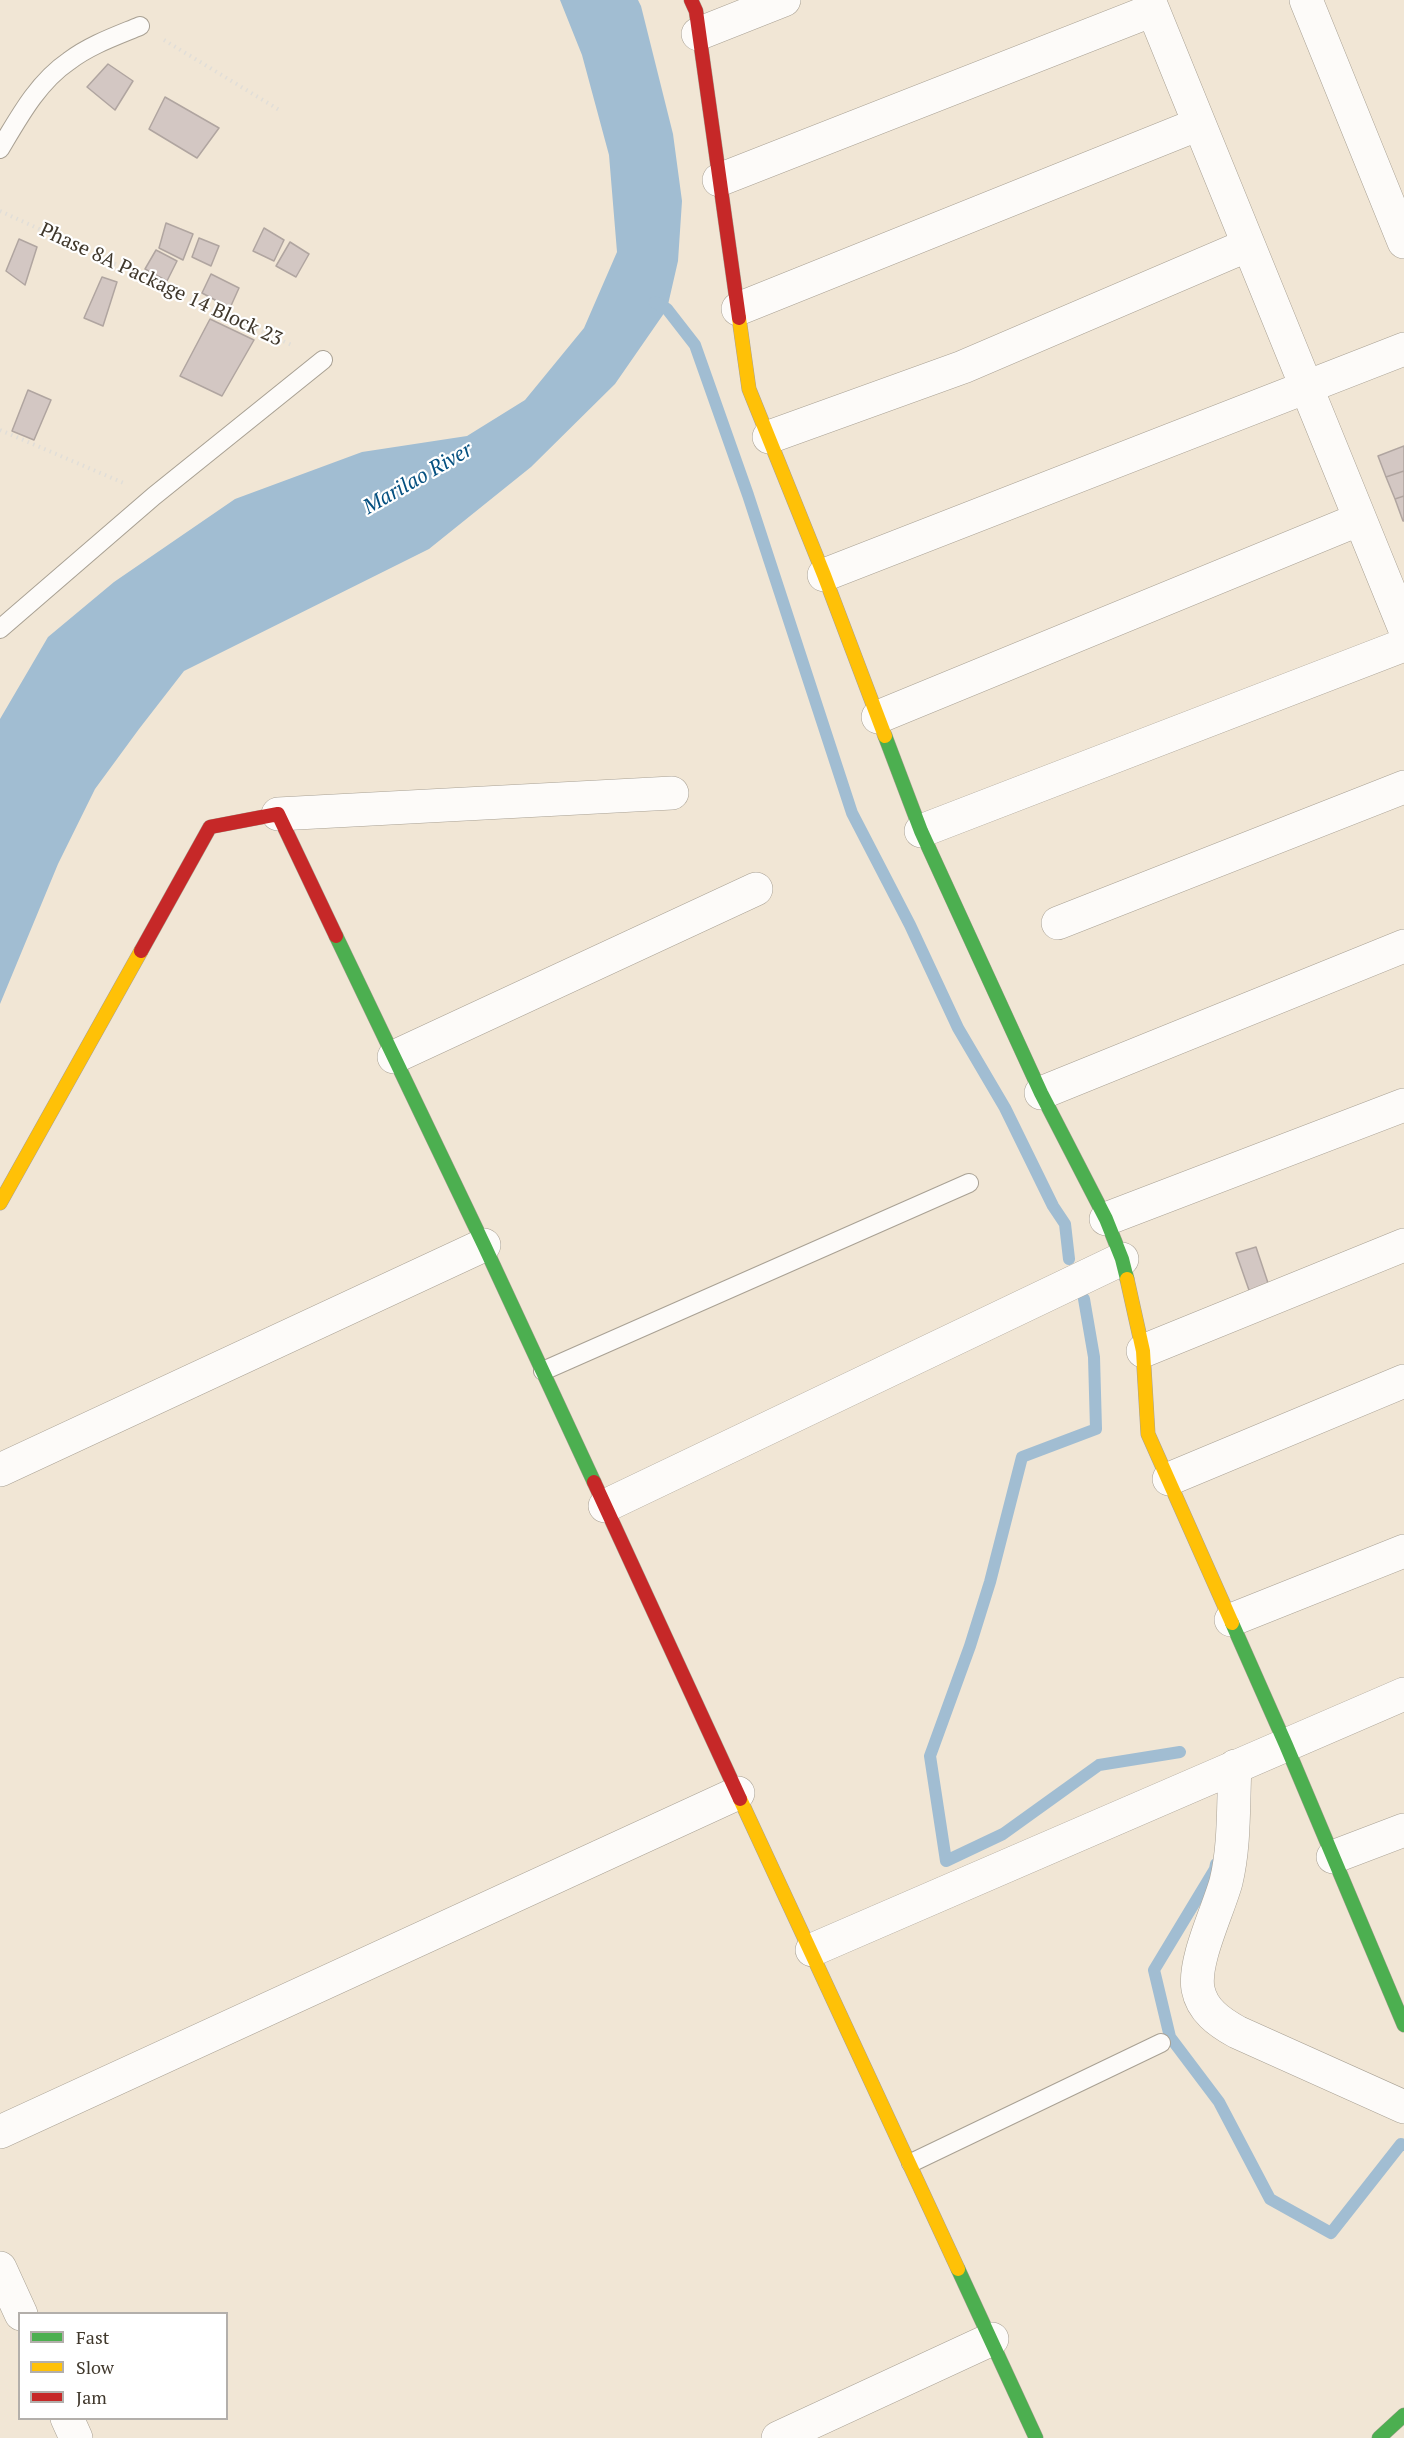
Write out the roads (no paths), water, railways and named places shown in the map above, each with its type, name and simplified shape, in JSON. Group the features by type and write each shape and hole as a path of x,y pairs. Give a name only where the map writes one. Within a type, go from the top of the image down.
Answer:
{"street":[{"path":"691,0 696,11 749,389 824,575 921,831 1041,1094 1106,1219 1122,1259 1143,1351 1148,1434 1286,1745 1333,1857 1396,1985 1404,2025"},
{"path":"698,34 784,0"},
{"path":"1306,0 1404,242"},
{"path":"719,180 1151,5 1404,627"},
{"path":"738,309 1199,124"},
{"path":"769,437 963,367 1248,245"},
{"path":"824,575 1404,349"},
{"path":"878,717 1360,519"},
{"path":"921,831 1404,645"},
{"path":"1058,923 1404,787"},
{"path":"0,1203 210,826 278,814 672,793"},
{"path":"278,814 543,1371 1036,2438"},
{"path":"394,1057 756,889"},
{"path":"1041,1094 1404,946"},
{"path":"1106,1219 1404,1105"},
{"path":"0,1470 484,1245"},
{"path":"1143,1351 1404,1245"},
{"path":"605,1506 1122,1259"},
{"path":"1168,1479 1404,1381"},
{"path":"1231,1620 1404,1551"},
{"path":"812,1950 1404,1694"},
{"path":"1235,1766 1231,1850 1226,1881 1198,1969 1201,1999 1218,2022 1404,2107"},
{"path":"0,2132 738,1793"},
{"path":"1333,1857 1404,1830"},
{"path":"0,2268 19,2312"},
{"path":"0,2323 18,2315"},
{"path":"778,2438 992,2339"},
{"path":"1378,2438 1404,2415"},
{"path":"69,2420 76,2438"}],"lane":[{"path":"0,149 41,87 67,62 93,46 140,26"},
{"path":"0,628 154,496 323,360"},
{"path":"543,1371 969,1183"},
{"path":"910,2163 1161,2043"}],"water":[{"name":"Marilao River","path":"560,0 638,0 641,6 673,134 682,201 678,261 667,309 615,384 531,467 429,549 184,671 95,789 58,864 0,1004 0,719 48,637 114,582 235,499 362,452 467,436 525,400 584,328 617,252 609,155 582,55"}],"waterway":[{"path":"655,302 667,309 695,345 748,495 852,813 910,925 958,1028 1005,1108 1053,1206 1065,1224 1069,1259"},
{"path":"1084,1299 1094,1357 1096,1429 1022,1457 990,1582 970,1646 930,1756 946,1861 1003,1834 1099,1765 1180,1752"},
{"path":"1216,1864 1154,1970 1170,2037 1219,2102 1270,2199 1331,2233 1401,2144 1404,2145"}]}
